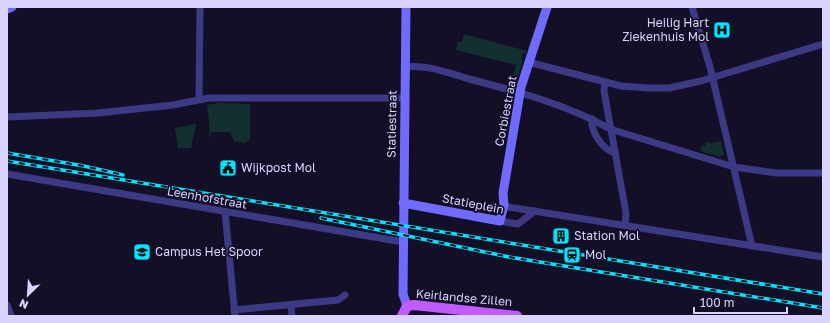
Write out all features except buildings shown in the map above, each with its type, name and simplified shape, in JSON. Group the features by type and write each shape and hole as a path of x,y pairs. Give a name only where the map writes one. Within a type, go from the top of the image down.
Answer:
{"main road":[{"name":"Keirlandse Zillen","path":"407,306 414,305 517,316"},
{"path":"402,316 407,306"}],"street":[{"path":"7,9 12,7"},
{"path":"200,7 200,99"},
{"name":"Statiestraat","path":"406,7 403,294 407,306"},
{"name":"Corbiestraat","path":"500,221 504,205 503,193 520,93 528,62 547,7"},
{"path":"692,7 712,78 752,246"},
{"path":"528,62 631,87 669,88 712,78 823,44"},
{"path":"405,67 423,67 520,93 592,119 610,129 734,167 776,173 823,172"},
{"path":"606,82 604,91 626,213 625,225"},
{"path":"7,117 106,112 173,105 200,99 404,98"},
{"path":"592,119 591,129 606,147 615,153"},
{"name":"Leenhofstraat","path":"7,174 403,242"},
{"name":"Statieplein","path":"403,203 518,224 535,211"},
{"path":"504,205 508,207 823,257"},
{"path":"225,212 234,313 338,300 345,295"},
{"path":"7,304 11,316"},
{"path":"291,305 292,316"}],"green space":[{"path":"464,34 527,51 525,54 523,53 521,59 523,60 517,80 512,81 516,65 456,50 458,41 462,42"},
{"path":"218,103 250,104 250,140 244,143 234,141 230,132 211,132 211,137 210,136 207,105"},
{"path":"196,124 191,148 178,148 175,128"},
{"path":"721,141 724,154 721,157 700,151 702,145 705,146 706,142 711,143"}],"railway":[{"path":"7,153 84,166 123,175"},
{"path":"7,161 823,294"},
{"path":"321,218 509,257 823,308"}],"place":[{"name":"Heilig Hart Ziekenhuis Mol","path":"722,30"},
{"name":"Wijkpost Mol","path":"228,168"},
{"name":"Station Mol","path":"561,236"},
{"name":"Campus Het Spoor","path":"142,252"},
{"name":"Mol","path":"572,255"}]}
